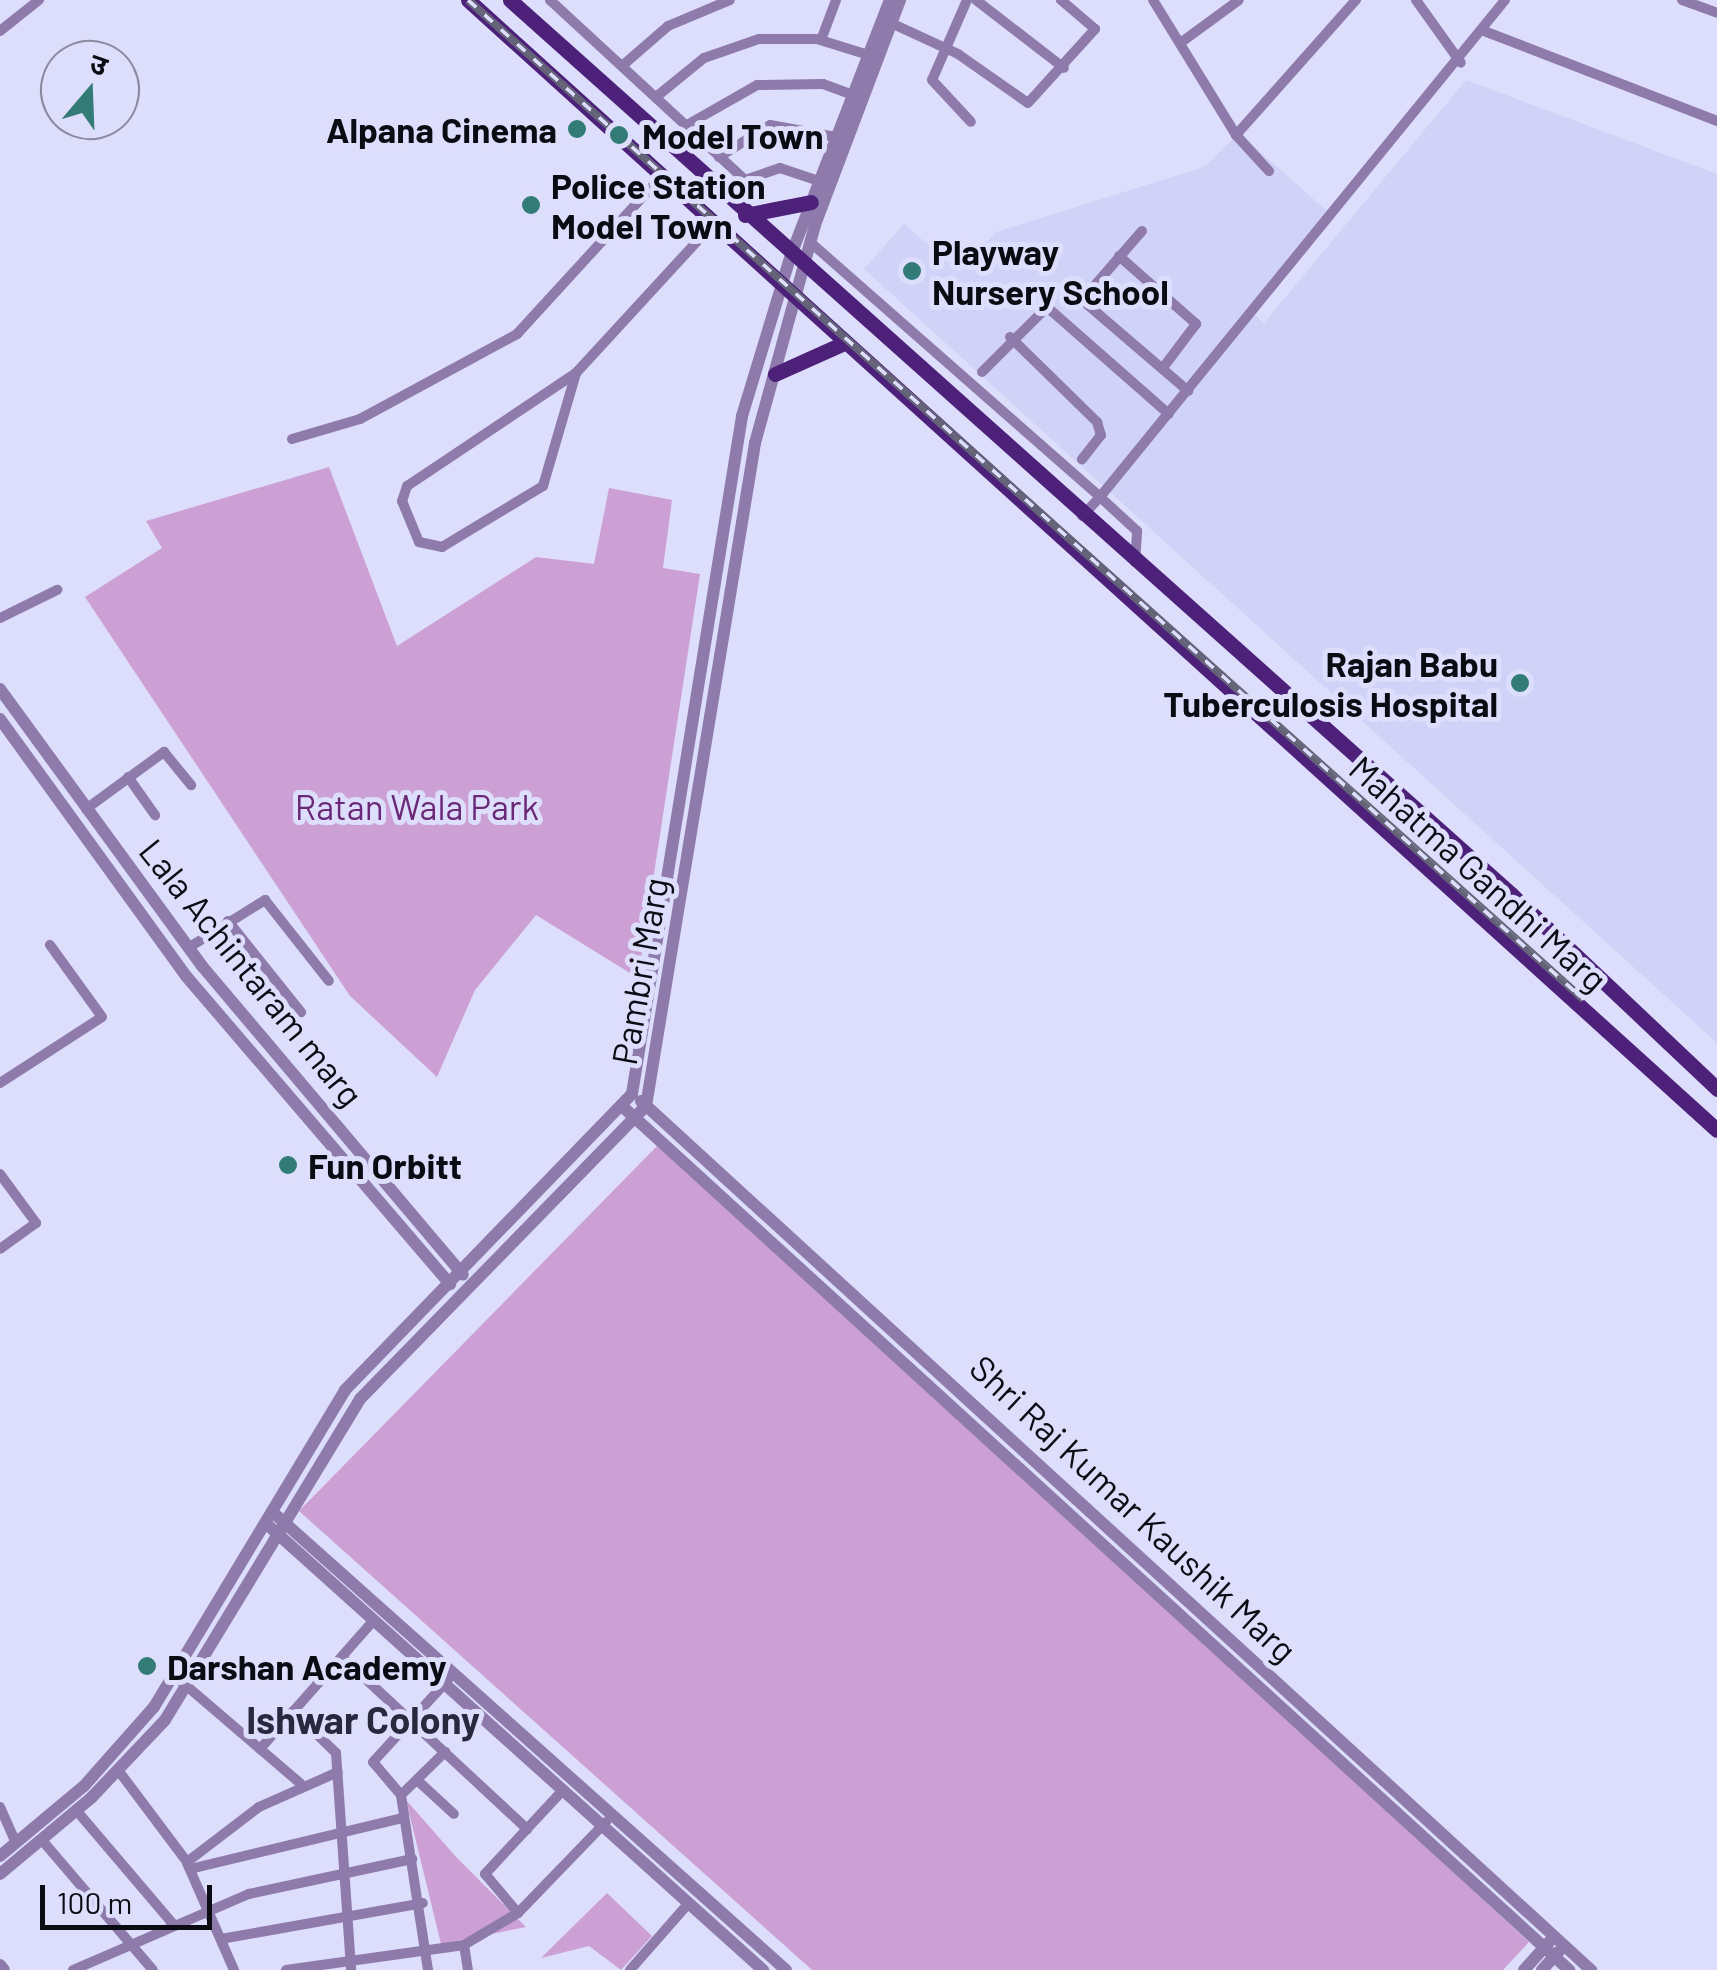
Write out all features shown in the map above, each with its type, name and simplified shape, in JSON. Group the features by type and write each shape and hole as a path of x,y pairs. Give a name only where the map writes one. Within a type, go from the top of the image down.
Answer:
{"main road":[{"path":"468,0 781,290"},
{"path":"510,0 791,255"},
{"path":"743,213 811,202"},
{"name":"Mahatma Gandhi Marg","path":"791,255 1511,894 1717,1090"},
{"name":"Mahatma Gandhi Marg","path":"781,290 1717,1130"},
{"path":"775,374 842,344"},
{"path":"1676,1092 1696,1068"}],"street":[{"path":"0,32 39,0"},
{"path":"550,0 750,182"},
{"path":"622,66 668,26 730,0"},
{"path":"821,40 836,0"},
{"name":"Pambri Marg","path":"181,1680 265,1514 345,1390 447,1281 623,1108 632,1094 734,450 791,255 890,0"},
{"name":"Pambri Marg","path":"181,1680 360,1399 458,1293 638,1119 646,1106 708,736 775,374 810,242 900,0"},
{"path":"967,0 933,84 971,122"},
{"path":"976,0 1064,68"},
{"path":"1061,0 1107,38"},
{"path":"1153,0 1183,40 1236,136 1270,171"},
{"path":"1183,40 1239,0"},
{"path":"1236,136 1356,0"},
{"path":"1416,0 1461,63"},
{"path":"1082,516 1461,63 1505,0"},
{"path":"1682,0 1717,13"},
{"path":"891,24 946,48 1028,104 1096,29"},
{"path":"1484,31 1717,121"},
{"path":"656,97 731,46 821,40 868,55"},
{"path":"687,125 757,85 805,82 853,95"},
{"path":"720,157 770,125 836,137"},
{"path":"750,182 780,168 819,180"},
{"path":"292,439 360,419 517,334 660,178"},
{"path":"743,213 750,182"},
{"path":"576,373 542,486 442,547 419,542 402,502 406,486 576,373 711,226"},
{"path":"1142,232 1082,300 1188,392"},
{"path":"810,242 1137,530 1135,563"},
{"path":"1118,256 1196,324 1162,369"},
{"path":"982,372 1010,338 1047,307 1168,414"},
{"path":"1010,338 1097,422 1101,435 1082,460"},
{"path":"0,618 57,590"},
{"name":"Lala Achintaram marg","path":"0,689 188,948 469,1282"},
{"name":"Lala Achintaram marg","path":"0,720 186,976 458,1293"},
{"path":"692,733 708,736"},
{"path":"86,809 164,752 190,785"},
{"path":"128,777 155,815"},
{"path":"188,948 265,900 329,980"},
{"path":"228,921 301,1012"},
{"path":"0,1083 102,1017 50,945"},
{"name":"Shri Raj Kumar Kaushik Marg","path":"632,1094 958,1387 1591,1970"},
{"name":"Shri Raj Kumar Kaushik Marg","path":"623,1108 1569,1970"},
{"path":"0,1174 36,1223 0,1249"},
{"path":"944,1402 958,1387"},
{"path":"265,1514 374,1620 763,1970"},
{"path":"278,1526 456,1672 786,1970"},
{"path":"260,1749 374,1620"},
{"path":"342,1657 526,1829"},
{"path":"1240,1672 1254,1660"},
{"path":"428,1970 423,1904 401,1795 373,1762 408,1718 456,1672"},
{"path":"181,1680 301,1784"},
{"path":"0,1874 118,1770 181,1680"},
{"path":"0,1856 84,1786 181,1680"},
{"path":"294,1711 333,1748 338,1772 351,1970"},
{"path":"401,1795 444,1752"},
{"path":"118,1770 188,1866 210,1907 234,1970"},
{"path":"188,1866 301,1784 338,1772"},
{"path":"417,1780 454,1814"},
{"path":"518,1913 484,1874 562,1790"},
{"path":"0,1806 16,1842"},
{"path":"76,1810 173,1924"},
{"path":"286,1970 350,1956 464,1945 518,1913 613,1814"},
{"path":"188,1866 403,1818"},
{"path":"41,1839 137,1941 153,1970"},
{"path":"73,1970 210,1907 345,1871 412,1859"},
{"path":"222,1939 347,1911 423,1904"},
{"path":"633,1969 688,1904"},
{"path":"1524,1970 1560,1941"},
{"path":"464,1945 468,1970"},
{"path":"1542,1970 1549,1952"}],"shaded area":[{"name":"Rajan Babu Tuberculosis Hospital","path":"1466,80 1717,174 1717,1043 864,269 904,224 960,272 996,232 1204,167 1239,133 1335,218 1253,313 1264,323"}],"green space":[{"name":"Ratan Wala Park","path":"329,467 397,646 536,557 594,564 609,488 672,500 663,568 700,574 638,978 536,915 475,990 437,1077 350,996 85,597 162,548 146,521"},
{"path":"661,1142 1529,1942 1503,1970 812,1970 299,1511"},
{"path":"406,1800 457,1858 526,1927 441,1944"},
{"path":"607,1893 652,1936 621,1970 589,1946 541,1958"}],"railway":[{"path":"468,0 1584,1000"}],"place":[{"name":"Alpana Cinema","path":"577,129"},
{"name":"Model Town","path":"619,135"},
{"name":"Police Station Model Town","path":"531,205"},
{"name":"Playway Nursery School","path":"912,271"},
{"name":"Rajan Babu Tuberculosis Hospital","path":"1520,683"},
{"name":"Fun Orbitt","path":"288,1165"},
{"name":"Darshan Academy","path":"147,1666"}],"district":[{"name":"Ishwar Colony","path":"363,1720"}]}
